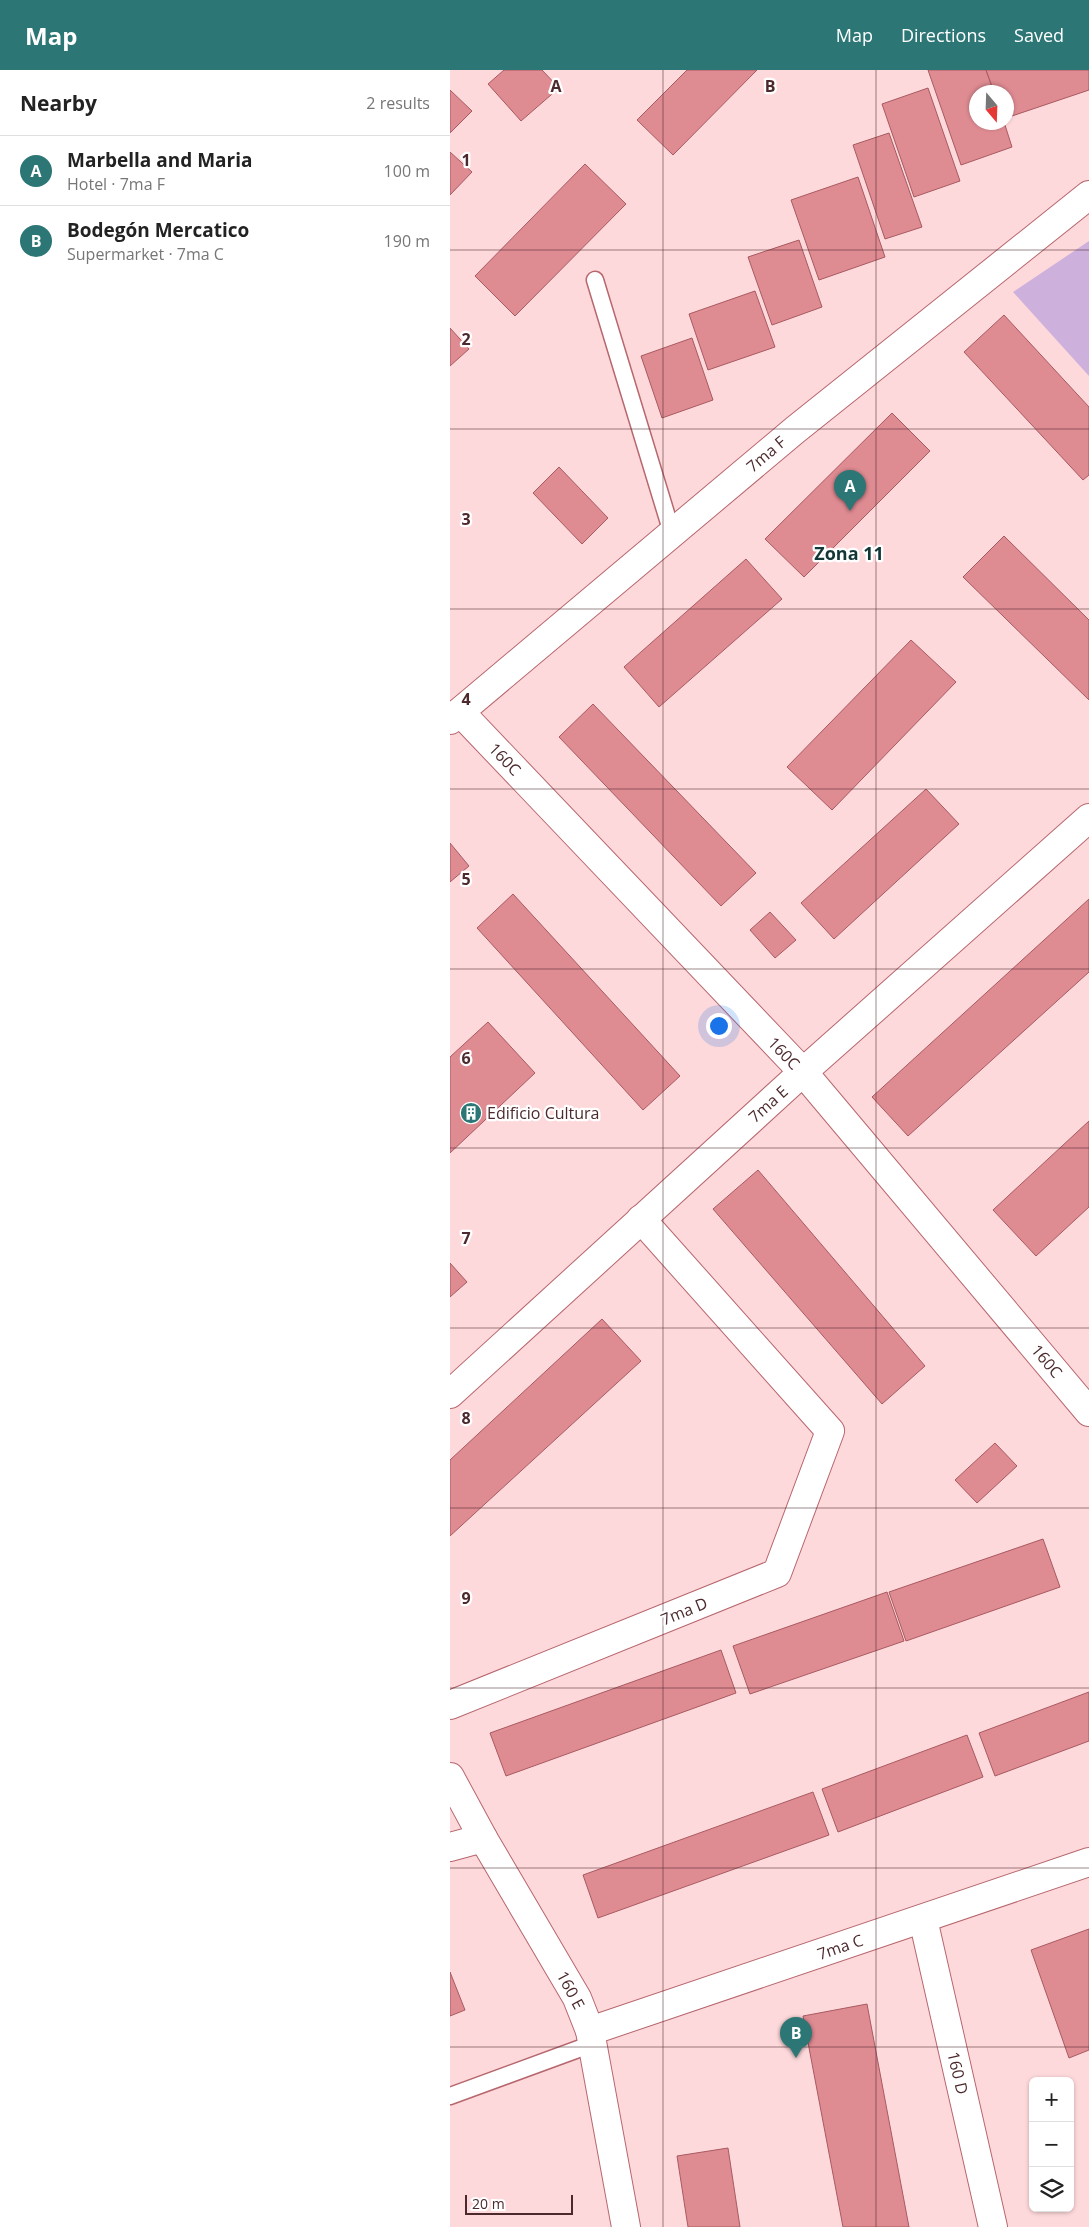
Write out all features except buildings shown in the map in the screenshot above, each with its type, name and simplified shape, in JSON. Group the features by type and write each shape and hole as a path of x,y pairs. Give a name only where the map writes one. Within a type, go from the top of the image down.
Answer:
{"street":[{"name":"7ma F","path":"455,716 795,430 1089,195"},
{"name":"160C","path":"455,716 803,1072 1089,1412"},
{"name":"7ma E","path":"450,1394 803,1072 1089,818"},
{"name":"7ma D","path":"450,1705 777,1573 830,1431 641,1219"},
{"name":"160 E","path":"450,1777 482,1838 577,1998 591,2038 626,2227"},
{"path":"450,1847 482,1838"},
{"name":"7ma C","path":"591,2038 923,1919 1089,1862"},
{"name":"160 D","path":"923,1919 993,2227"}],"lane":[{"path":"595,280 672,533"},
{"path":"450,2096 591,2038"}],"shaded area":[{"path":"1089,241 1089,376 1013,292"}],"place":[{"name":"Marbella and Maria","path":"850,511"},
{"name":"Edificio Cultura","path":"471,1113"},
{"name":"Bodegón Mercatico","path":"796,2058"}],"district":[{"name":"Zona 11","path":"849,554"}]}
